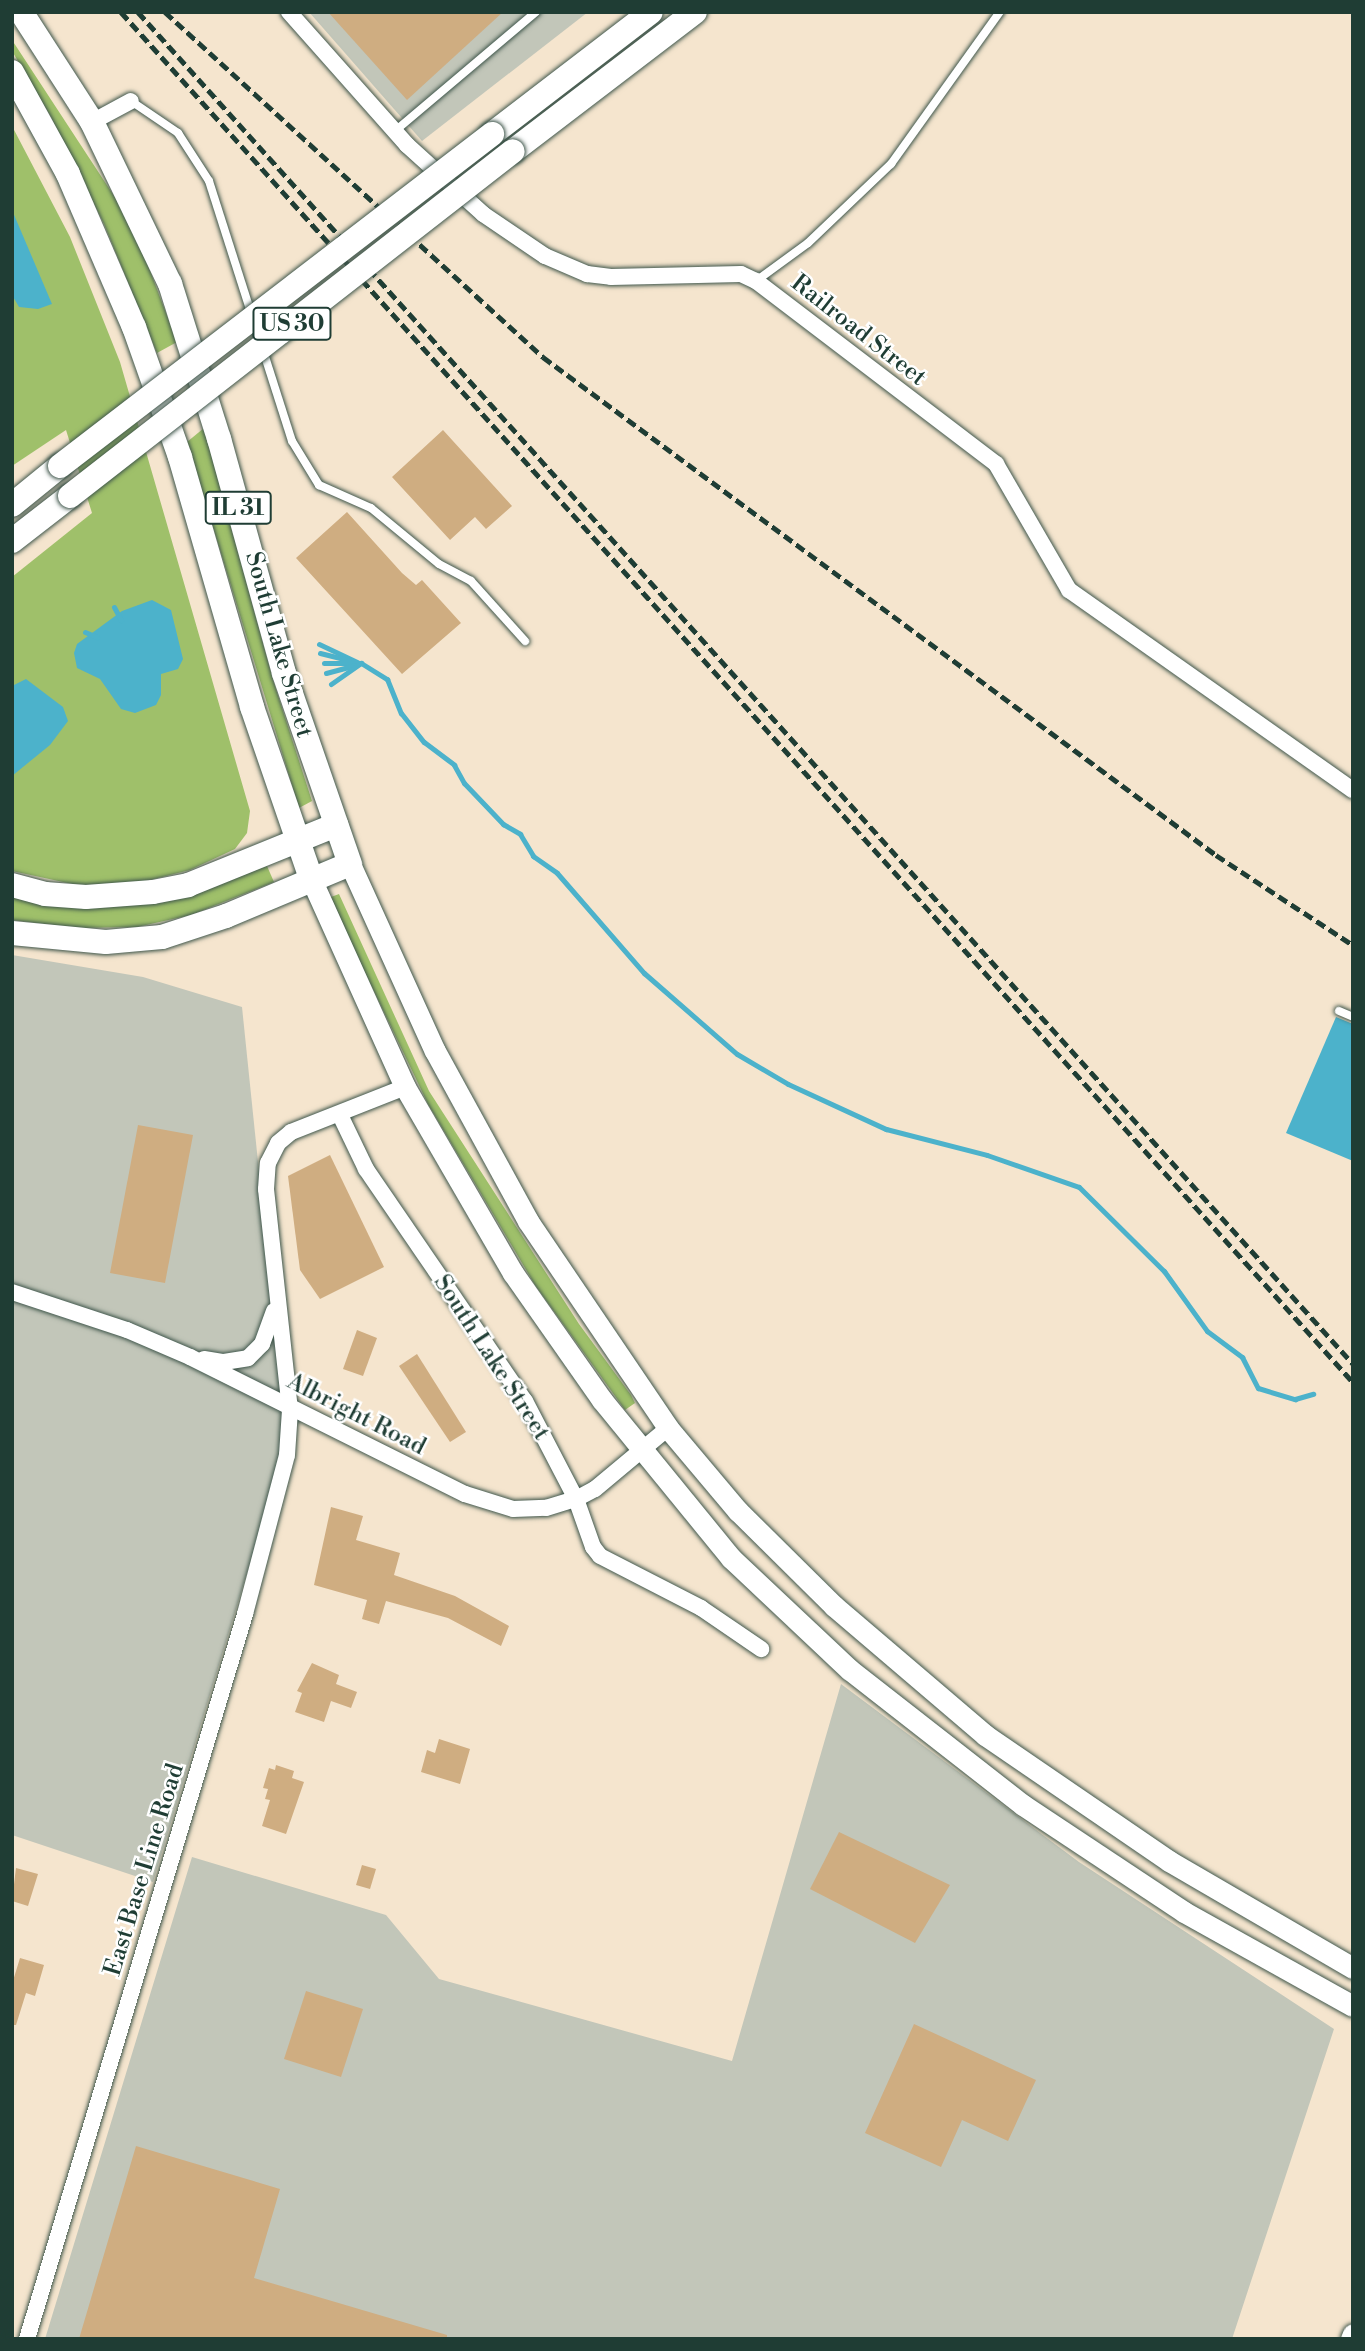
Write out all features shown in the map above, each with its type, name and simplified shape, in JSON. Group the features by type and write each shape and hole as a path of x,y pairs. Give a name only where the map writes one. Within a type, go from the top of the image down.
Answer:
{"main road":[{"name":"South Lake Street","path":"21,12 92,122 134,205 180,314 285,673 336,825 350,864 435,1051 528,1221 668,1428"},
{"name":"US 30","path":"14,502 651,12"},
{"name":"US 30","path":"12,541 695,12"},
{"name":"South Lake Street","path":"12,72 68,173 134,327 180,457 295,839 405,1087"},
{"path":"12,885 86,897 153,892 188,885 295,839 336,825"},
{"path":"12,933 106,942 162,937 350,864"},
{"name":"IL 31","path":"405,1087 513,1273 641,1451 732,1558 792,1619 952,1754 1123,1874 1353,2006"},
{"name":"IL 31","path":"668,1428 738,1511 834,1606 985,1735 1169,1861 1353,1968"}],"street":[{"name":"Railroad Street","path":"289,12 395,131 483,214 544,256 587,274 678,279 741,274 756,281 996,464 1069,590 1353,790"},
{"path":"92,122 131,101"},
{"name":"East Base Line Road","path":"27,2339 270,1531 287,1455 290,1410 266,1189 272,1153 291,1132 340,1115 405,1087"},
{"name":"South Lake Street","path":"340,1115 366,1169 525,1401 576,1499 600,1556 701,1608 761,1649"},
{"name":"Albright Road","path":"12,1292 190,1357 290,1410 488,1503 528,1510 576,1499 668,1428"},
{"path":"190,1357 224,1362 248,1358 271,1329 277,1294"}],"lane":[{"path":"395,131 536,12"},
{"path":"756,281 808,243 891,164 1000,12"},
{"path":"131,101 178,133 209,181 292,441 319,485 371,508 439,564 471,582 525,641"},
{"path":"1339,1011 1353,1017"}],"shaded area":[{"path":"309,12 588,12 422,141"},
{"path":"12,955 143,977 242,1007 281,1385 283,1454 153,1882 12,1835"},
{"path":"841,1684 1079,1862 1334,2029 1232,2339 45,2339 192,1857 386,1915 439,1979 732,2061"}],"green space":[{"path":"12,40 118,202 141,247 177,342 157,353 104,224 51,117 12,51"},
{"path":"12,126 70,237 120,362 250,811 247,833 235,849 190,870 134,884 77,885 12,871 12,577 92,513 66,430 12,466"},
{"path":"204,428 273,680 312,801 299,808 187,442"},
{"path":"267,866 274,882 191,915 137,927 78,928 12,920 12,895 80,908 161,903"},
{"path":"339,894 429,1091 579,1324 631,1395 635,1403 625,1410 535,1285 428,1104 331,897"}],"water":[{"path":"12,210 52,304 38,309 19,307 12,295"},
{"path":"152,600 171,610 183,659 178,669 161,674 161,695 156,705 135,713 121,709 100,679 77,668 74,653 77,644 122,611"},
{"path":"26,679 63,707 68,721 50,745 12,776 12,686"},
{"path":"1336,1017 1353,1024 1353,1161 1286,1133"}],"building":[{"path":"328,12 503,12 407,100"},
{"path":"443,430 512,506 486,529 475,517 450,540 392,477"},
{"path":"347,512 402,573 416,585 422,580 461,623 402,674 296,558"},
{"path":"138,1125 193,1135 165,1283 110,1273"},
{"path":"330,1155 384,1267 320,1299 300,1270 288,1176"},
{"path":"357,1330 377,1338 363,1376 343,1369"},
{"path":"417,1354 466,1432 450,1442 399,1366"},
{"path":"331,1507 363,1516 356,1540 400,1553 394,1575 455,1596 509,1626 501,1646 448,1618 386,1601 379,1624 362,1619 367,1600 314,1585"},
{"path":"312,1663 339,1675 336,1684 357,1692 351,1708 331,1701 324,1722 295,1712 302,1693 297,1691"},
{"path":"439,1739 470,1749 460,1784 421,1772 427,1750 435,1753"},
{"path":"276,1765 294,1771 292,1778 304,1782 286,1834 262,1826 270,1800 265,1799 268,1789 263,1788 269,1768 275,1770"},
{"path":"839,1832 950,1885 915,1943 810,1889"},
{"path":"362,1865 376,1869 370,1889 356,1885"},
{"path":"16,1868 38,1874 28,1906 12,1901"},
{"path":"20,1958 44,1965 35,1996 26,1993 16,2025 12,2025 12,1984"},
{"path":"306,1991 363,2009 341,2077 284,2059"},
{"path":"914,2024 1036,2080 1008,2141 962,2120 941,2167 865,2133"},
{"path":"136,2146 280,2189 254,2278 447,2335 447,2339 79,2339"}],"waterway":[{"path":"114,607 121,620"},
{"path":"85,632 97,637"},
{"path":"319,644 357,662"},
{"path":"320,653 348,660"},
{"path":"324,663 361,663 387,679 401,713 424,742 454,765 464,783 503,824 520,834 533,856 557,873 644,973 737,1054 788,1084 886,1129 987,1155 1079,1187 1164,1271 1207,1331 1242,1357 1258,1388 1295,1399 1313,1394"},
{"path":"331,684 361,663"},
{"path":"326,673 355,665"}],"railway":[{"path":"121,12 1353,1382"},
{"path":"138,12 1353,1364"},
{"path":"165,12 543,357 1216,855 1353,945"}]}
